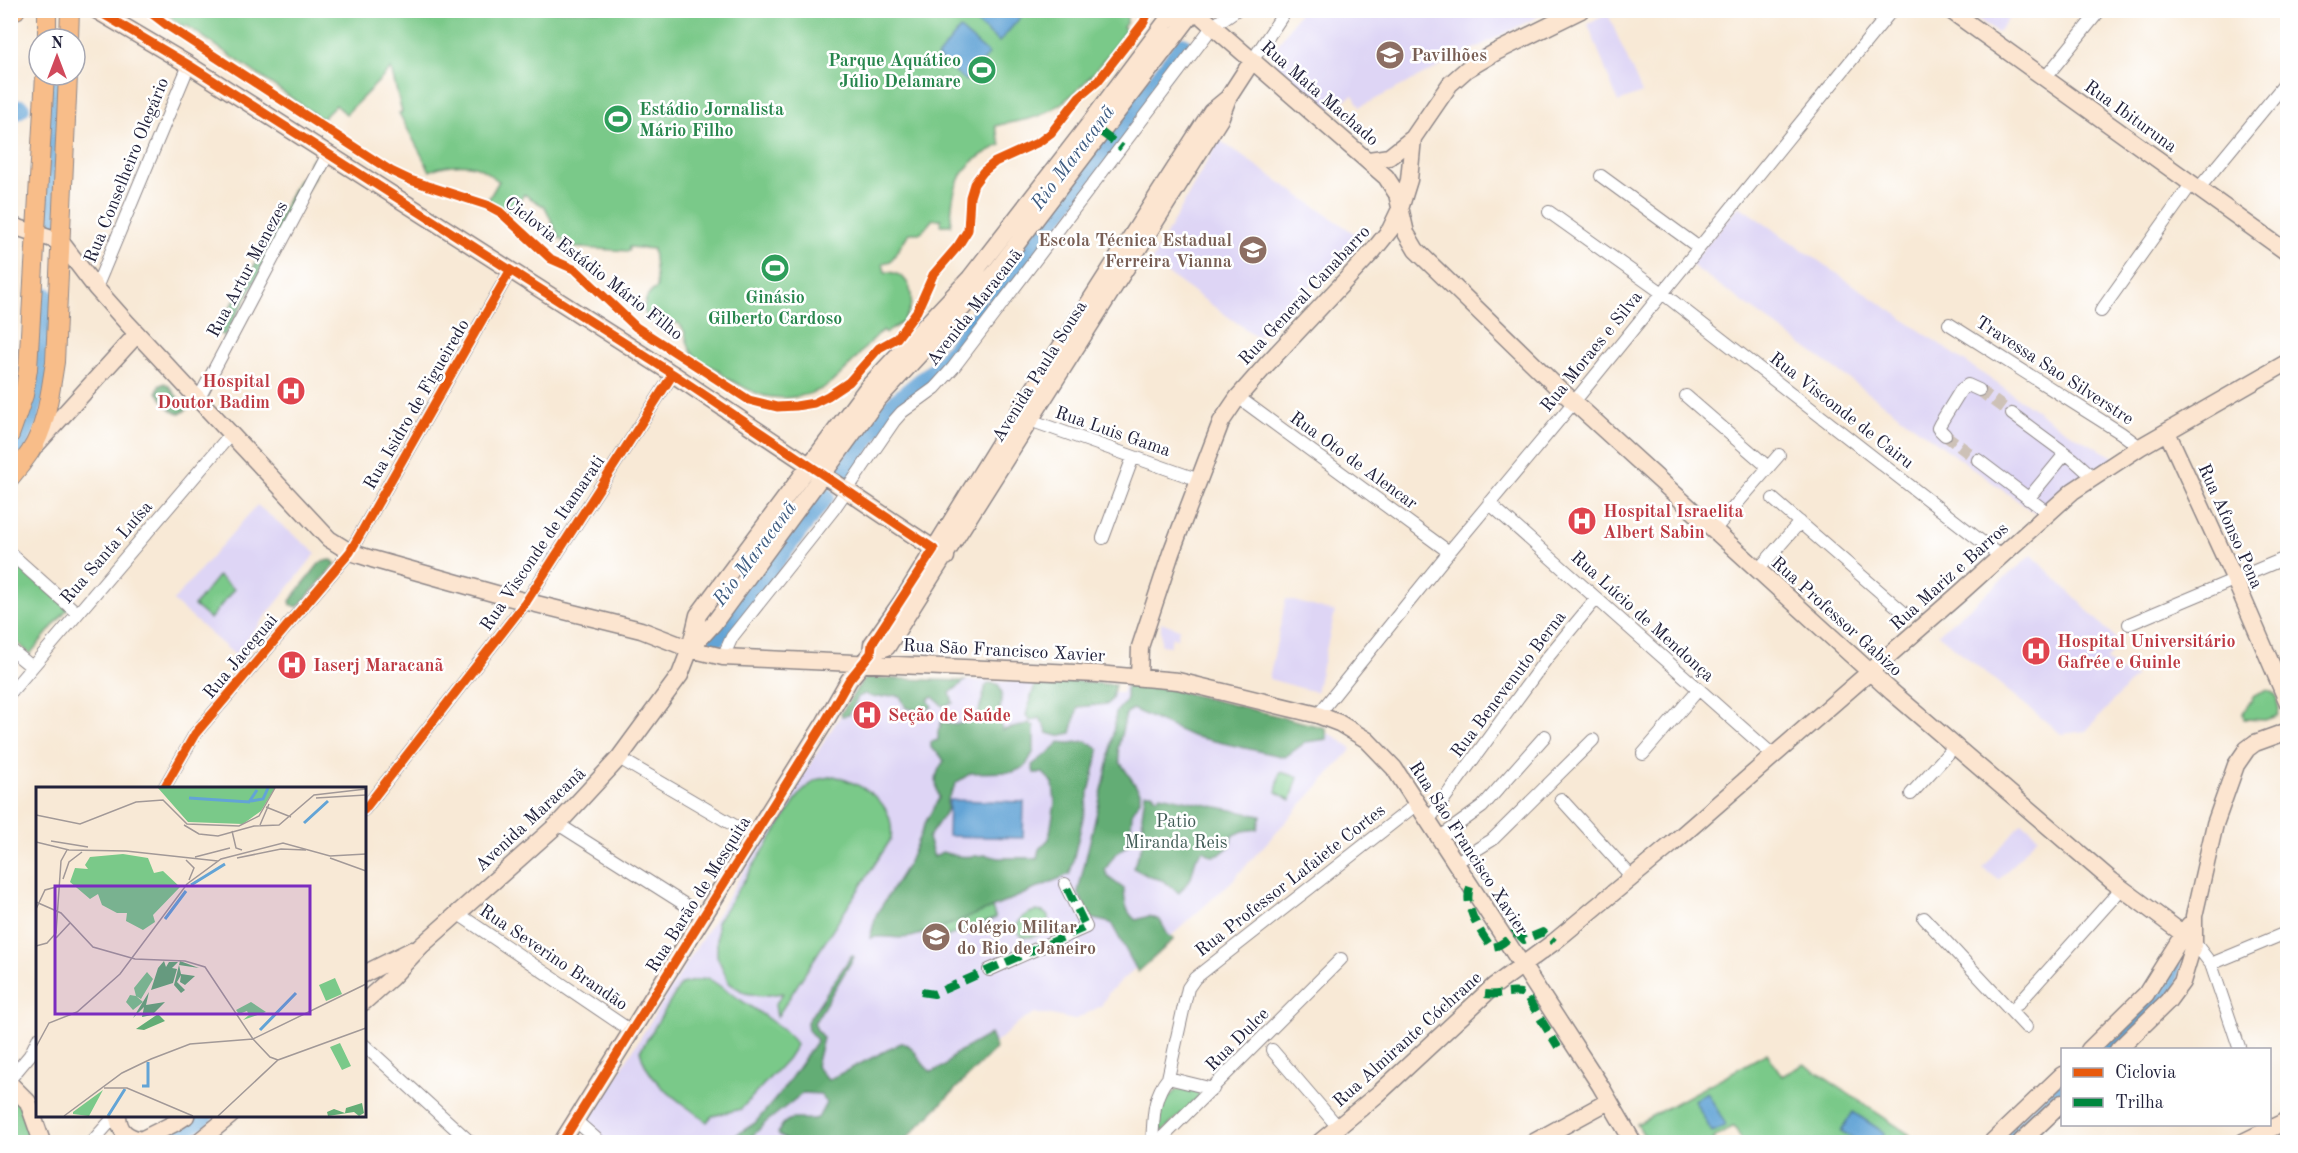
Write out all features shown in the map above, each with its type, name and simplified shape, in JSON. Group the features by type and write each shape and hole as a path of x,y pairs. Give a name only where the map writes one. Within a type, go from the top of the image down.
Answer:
{"main road":[{"path":"10,12 16,10"},
{"path":"47,10 47,27"},
{"path":"69,27 70,10"},
{"path":"10,435 24,395 28,369 44,87"},
{"path":"10,478 31,451 43,424 55,362 67,87"}],"street":[{"path":"96,10 189,65 674,374 940,553"},
{"name":"Avenida Maracanã","path":"723,657 732,637 847,490 894,421 902,412 935,388 952,368 1213,27 1236,10"},
{"name":"Avenida Paula Sousa","path":"866,659 887,647 905,606 1167,192 1220,119 1228,98 1286,10"},
{"name":"Rua General Canabarro","path":"1139,677 1140,647 1171,553 1221,422 1238,397 1267,364 1390,230 1400,209 1410,171 1413,138 1450,84 1467,69 1496,52 1581,10"},
{"name":"Rua Moraes e Silva","path":"1318,715 1892,10"},
{"name":"Rua Ibituruna","path":"1950,10 2288,253"},
{"path":"2045,78 2100,10"},
{"path":"1171,14 1194,11"},
{"name":"Avenida Maracanã","path":"818,470 878,399 993,275 1194,11"},
{"name":"Rua Mata Machado","path":"1194,11 1369,160 1392,185 1400,209"},
{"name":"Avenida Maracanã","path":"366,1000 421,946 558,824 619,758 677,681 690,649 714,623 818,470 868,387 970,278 1171,14"},
{"name":"Rua Conselheiro Olegário","path":"96,288 189,65"},
{"path":"2101,311 2196,186 2288,80"},
{"path":"1369,160 1389,157 1413,138"},
{"name":"Rua Artur Menezes","path":"198,400 328,154"},
{"path":"1601,176 1698,247"},
{"name":"Rua Professor Gabizo","path":"1400,209 1406,233 1416,250 1574,402 1870,672 2122,888 2189,938 2211,964 2239,1048"},
{"name":"Rua Visconde de Cairu","path":"1549,212 1661,292 2000,556"},
{"path":"10,225 61,242"},
{"name":"Rua São Francisco Xavier","path":"61,242 96,288 230,435 323,534 350,552 526,602 640,630 690,649 723,657 866,659 900,664 1178,681 1318,715 1354,730 1381,752 1394,768 1609,1101 1633,1143"},
{"name":"Rua Isidro de Figueiredo","path":"350,552 510,271"},
{"name":"Travessa Sao Silverstre","path":"1949,324 2140,447"},
{"path":"31,451 137,334"},
{"name":"Rua Mariz e Barros","path":"1521,965 1554,942 1774,756 2073,491 2140,447 2288,362"},
{"name":"Rua Visconde de Itamarati","path":"366,807 526,602 674,374"},
{"path":"1945,435 1938,428 1961,390 1968,385 1979,390"},
{"path":"1686,396 1768,467"},
{"name":"Rua Oto de Alencar","path":"1238,397 1449,552"},
{"path":"2012,414 2094,478"},
{"name":"Rua Luis Gama","path":"1024,418 1199,480"},
{"name":"Rua Afonso Pena","path":"2167,432 2284,684 2288,703"},
{"name":"Rua Santa Luísa","path":"10,693 230,435"},
{"path":"1714,530 1779,454"},
{"path":"2028,499 2065,454"},
{"path":"1103,538 1133,457"},
{"path":"1978,460 2048,513"},
{"path":"1773,499 1902,611"},
{"name":"Rua Lúcio de Mendonça","path":"1489,503 1774,756"},
{"path":"1758,570 1800,522"},
{"name":"Rua Jaceguai","path":"165,787 195,735 350,552"},
{"path":"10,554 77,613"},
{"path":"2129,624 2288,557"},
{"name":"Rua Benevenuto Berna","path":"1428,821 1547,658 1596,599"},
{"path":"10,649 32,667"},
{"name":"Rua Barão de Mesquita","path":"562,1143 754,837 849,680 866,659"},
{"path":"1643,754 1698,690"},
{"path":"2120,1048 2168,1001 2182,981 2189,938 2215,824 2236,765 2247,749 2255,743 2288,731"},
{"path":"1439,838 1482,807 1545,736"},
{"path":"1455,863 1492,840 1593,740"},
{"path":"1911,794 1955,746"},
{"path":"619,758 754,837"},
{"path":"1561,799 1632,877"},
{"name":"Rua Professor Lafaiete Cortes","path":"1168,1078 1188,988 1203,970 1418,804"},
{"path":"558,824 703,916"},
{"path":"989,970 1086,927 1065,884"},
{"path":"2018,1004 2122,888"},
{"name":"Rua Severino Brandão","path":"457,913 631,1031"},
{"path":"1924,918 2026,1027"},
{"path":"2211,964 2288,932"},
{"path":"2091,1048 2146,994 2189,938"},
{"name":"Avenida Maracanã","path":"366,973 421,946"},
{"name":"Rua Dulce","path":"1158,1143 1341,959"},
{"name":"Rua Almirante Cóchrane","path":"1320,1143 1378,1094 1489,990 1521,965"},
{"path":"10,1079 30,1055 36,1043"},
{"path":"366,1047 470,1143"},
{"path":"1272,1050 1338,1127"},
{"path":"1992,1143 2061,1076"},
{"path":"1152,1143 1159,1090 1168,1078 1213,1089"},
{"path":"10,1084 28,1102 42,1143"},
{"path":"1534,1143 1609,1101"},
{"path":"2021,1143 2061,1104"},
{"path":"92,1143 115,1117"},
{"path":"116,1117 120,1129 140,1141 184,1117"},
{"path":"199,1142 229,1117"},
{"path":"2243,1143 2288,1120"},
{"path":"576,1121 600,1143"}],"shaded area":[{"name":"Pavilhões","path":"1300,11 1549,11 1360,107 1353,95 1328,110 1282,76 1276,63 1275,49"},
{"path":"1968,11 2015,11 1997,33"},
{"path":"1608,14 1642,93 1618,102 1588,24"},
{"name":"Escola Técnica Estadual Ferreira Vianna","path":"1219,140 1361,238 1257,337 1151,262"},
{"path":"1739,206 2063,429 2115,458 2036,514 1690,264"},
{"path":"257,505 316,553 235,655 173,601"},
{"name":"Hospital Universitário Gafrée e Guinle","path":"2032,555 2120,643 2106,660 2118,671 2136,676 2086,731 2061,734 1938,634"},
{"path":"1286,599 1335,612 1316,692 1269,679"},
{"path":"1161,622 1179,629 1177,638 1172,637 1170,646 1161,645"},
{"name":"Colégio Militar do Rio de Janeiro","path":"868,678 1105,684 1111,693 1122,693 1124,686 1128,685 1319,729 1336,737 1352,749 1231,882 1109,992 1101,1006 1074,1020 1047,1014 1035,1014 1019,1022 886,1142 607,1142 587,1124 853,695 862,681"},
{"path":"2022,822 2038,836 1999,880 1983,868"}],"green space":[{"path":"1127,10 1127,22 1123,27 1126,30 1089,78 1067,99 1041,115 995,126 1001,145 976,159 961,176 953,197 951,225 941,225 941,219 933,219 921,233 909,233 891,261 883,263 885,272 901,276 910,288 911,303 903,320 886,333 883,330 828,385 806,395 781,398 765,396 752,391 728,379 717,369 696,357 678,323 659,324 648,318 644,308 645,302 657,288 653,249 629,247 629,251 564,247 564,239 560,239 545,207 524,194 511,214 488,200 499,181 480,168 457,165 430,171 399,113 402,112 391,69 346,114 336,105 322,119 163,11"},
{"path":"314,158 322,162 225,336 216,332 215,327 247,284 256,261 298,180 307,175 310,161"},
{"path":"164,383 187,409 180,414 170,408 157,392 159,386"},
{"path":"11,557 68,608 30,654 11,637"},
{"path":"332,560 336,564 298,607 291,605 290,601 318,565 323,561"},
{"path":"218,576 234,589 210,619 194,606"},
{"path":"868,678 965,681 950,693 953,703 943,706 933,697 928,699 932,707 923,711 906,708 900,696 874,697 865,694 858,697 849,715 842,716 841,713 862,681"},
{"path":"1044,678 1115,685 1112,699 1108,704 1078,707 1071,733 1058,736 1048,733 1040,718 1030,721 1026,715 1036,680"},
{"path":"989,683 998,684 1002,693 999,716 1002,730 1028,723 1034,726 1034,751 1025,767 1013,772 971,773 957,782 947,800 947,810 928,838 934,857 942,852 964,856 985,855 999,858 1037,859 1039,849 1049,839 1055,803 1053,783 1043,773 1034,773 1032,765 1054,749 1059,742 1086,741 1099,749 1070,874 930,931 906,938 870,938 876,915 909,862 925,823 939,798 936,779 938,770 944,761 931,748 931,742 938,740 938,731 942,721 955,725 978,719 985,687"},
{"path":"1129,683 1166,688 1326,728 1327,739 1306,742 1285,757 1192,736 1132,709 1126,714 1118,748 1120,762 1140,792 1140,800 1132,813 1130,843 1115,854 1105,870 1108,877 1124,889 1126,906 1132,917 1136,920 1149,916 1160,920 1168,935 1174,939 1138,972 1111,923 1090,918 1078,892 1109,760 1116,712 1126,701 1126,689"},
{"path":"2268,690 2276,695 2279,711 2277,716 2265,720 2244,719 2243,713 2254,696"},
{"path":"1280,772 1298,777 1291,800 1276,792"},
{"path":"834,776 856,784 876,797 888,815 891,839 777,1017 775,1005 783,993 762,996 745,993 729,983 717,956 717,922 800,794 815,780"},
{"name":"Patio Miranda Reis","path":"1145,793 1152,793 1157,798 1160,795 1261,816 1257,829 1243,831 1232,836 1230,846 1219,855 1212,856 1203,850 1196,858 1191,878 1179,893 1162,880 1150,877 1133,868 1144,840 1142,816"},
{"path":"983,887 996,918 941,939 927,913"},
{"path":"1035,911 1043,912 1048,916 1047,928 1033,937 1020,935 1017,931 1019,920"},
{"path":"852,955 854,957 814,1023 823,1038 816,1066 828,1080 901,1043 911,1047 927,1069 932,1072 945,1066 955,1054 990,1034 996,1048 903,1142 789,1142 778,1134 785,1122 818,1118 826,1103 821,1094 803,1093 765,1123 747,1142 725,1142 755,1123 782,1091 817,1040 808,1030 807,1022"},
{"path":"708,978 771,1021 793,1039 796,1045 787,1059 741,1109 712,1116 707,1122 658,1083 644,1063 640,1051 681,984"},
{"path":"1767,1053 1782,1076 1804,1064 1910,1135 1898,1142 1743,1142 1734,1126 1714,1138 1715,1142 1648,1142 1637,1124"},
{"path":"1176,1090 1196,1090 1200,1096 1163,1131 1159,1130 1160,1107"},
{"path":"10,1091 23,1108 33,1142 11,1142"}],"water":[{"path":"978,11 1026,11 999,42 971,18"},
{"path":"960,29 989,54 966,81 937,57"},
{"path":"949,800 1024,802 1023,838 948,836"},
{"path":"1707,1092 1726,1125 1712,1132 1694,1100"},
{"path":"1853,1112 1885,1133 1879,1142 1859,1142 1841,1131"}],"waterway":[{"name":"Rio Maracanã","path":"996,296 1183,45"},
{"path":"50,219 57,87"},
{"path":"10,115 21,108"},
{"path":"10,460 21,441 35,401 42,360 46,296"},
{"name":"Rio Maracanã","path":"843,473 892,405 940,366 985,309"},
{"name":"Rio Maracanã","path":"717,638 826,496"},
{"path":"2106,1048 2169,983 2172,964"},
{"path":"2008,1142 2061,1091"},
{"name":"Rio Maracanã","path":"163,1142 203,1117"}],"tunnel":[{"path":"1979,390 2012,414"},
{"path":"1945,435 1978,460"}],"marked path":[{"path":"1101,132 1122,148"},
{"path":"921,992 934,994 1086,927 1065,884"},
{"path":"1470,887 1468,895 1471,911 1491,947 1501,944 1514,933 1524,940 1543,932 1554,942"},
{"path":"1485,994 1525,994 1558,1047"}],"cycle path":[{"path":"96,10 189,65 673,374 934,549 872,644 871,653 849,680 562,1142"},
{"name":"Ciclovia Estádio Mário Filho","path":"147,10 391,171 410,180 487,205 500,212 551,259 576,270 636,327 749,400 777,407 814,403 828,396 849,382 879,348 897,338 917,311 933,275 958,246 968,230 970,197 974,184 983,172 995,162 1039,142 1051,133 1079,97 1098,81 1144,22 1149,10"},
{"path":"165,787 195,734 350,552 510,271"},
{"path":"366,807 526,602 673,374"}],"place":[{"name":"Pavilhões","path":"1390,55"},
{"name":"Parque Aquático Júlio Delamare","path":"982,70"},
{"name":"Estádio Jornalista Mário Filho","path":"618,119"},
{"name":"Escola Técnica Estadual Ferreira Vianna","path":"1253,250"},
{"name":"Ginásio Gilberto Cardoso","path":"775,268"},
{"name":"Hospital Doutor Badim","path":"291,391"},
{"name":"Hospital Israelita Albert Sabin","path":"1582,521"},
{"name":"Hospital Universitário Gafrée e Guinle","path":"2036,651"},
{"name":"Iaserj Maracanã","path":"292,665"},
{"name":"Seção de Saúde","path":"867,715"},
{"name":"Colégio Militar do Rio de Janeiro","path":"936,937"}]}
